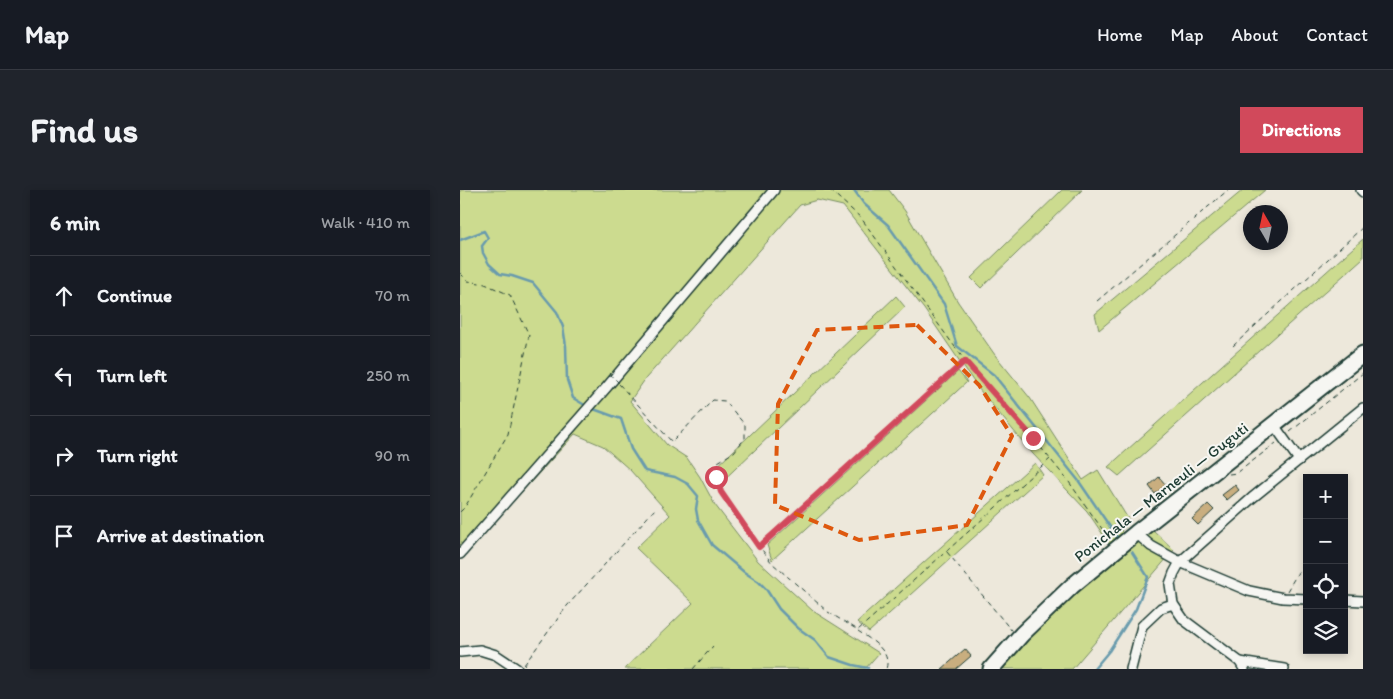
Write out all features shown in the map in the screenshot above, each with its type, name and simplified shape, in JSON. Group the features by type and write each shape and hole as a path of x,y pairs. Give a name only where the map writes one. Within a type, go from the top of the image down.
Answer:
{"highway":[{"name":"Ponichala — Marneuli — Guguti","path":"990,669 1072,586 1136,533 1363,354"}],"street":[{"path":"460,554 606,388 774,190"},
{"path":"1284,669 1242,666 1184,620 1172,604 1170,584 1180,562 1252,498 1363,408"},
{"path":"1274,425 1299,460"},
{"path":"1136,533 1151,546 1180,562 1249,591 1283,598 1303,599"},
{"path":"1348,600 1363,600"},
{"path":"1131,669 1142,626 1161,608 1172,604"},
{"path":"460,652 480,650 496,656 517,669"}],"path":[{"path":"830,190 861,218 965,361 1050,459 1117,549"},
{"path":"1097,301 1228,190"},
{"path":"1233,346 1363,227"},
{"path":"460,273 468,281 485,284 510,295 529,334 508,434 465,507 460,512"},
{"path":"759,547 965,361"},
{"path":"609,373 672,442 713,400 724,402 745,425 745,438 734,452 718,462 716,477 721,492 772,563 828,612 858,630 883,649 888,664 886,669"},
{"path":"858,630 1050,459"},
{"path":"521,669 567,606 655,509"},
{"path":"947,551 1018,639"},
{"path":"1283,598 1303,563"},
{"path":"693,669 713,646"}],"highlighted area":[{"path":"917,325 979,385 1012,436 967,525 859,540 775,505 778,404 817,330"}],"green space":[{"path":"460,190 889,190 905,211 958,302 995,355 1030,398 1083,480 1098,470 1130,522 1121,531 1126,536 1112,548 1087,511 1033,454 978,388 924,309 843,206 817,200 800,205 646,378 630,401 667,445 687,458 715,505 758,561 813,611 879,653 865,669 624,669 693,603 636,548 670,515 630,470 603,446 575,434 460,559"},
{"path":"1062,190 1082,190 981,288 971,278"},
{"path":"1243,190 1265,190 1247,205 1243,205 1243,209 1099,330 1095,314"},
{"path":"1363,239 1363,258 1119,476 1108,467"},
{"path":"896,296 905,307 714,489 709,474"},
{"path":"958,371 967,382 772,560 767,545"},
{"path":"1035,463 1043,475 869,632 857,622"},
{"path":"1152,529 1174,550 1072,669 997,669 1061,607"}],"building":[{"path":"1159,477 1166,485 1155,494 1149,486"},
{"path":"1235,485 1239,490 1227,500 1222,495"},
{"path":"1208,504 1214,510 1198,525 1192,519"},
{"path":"965,649 971,656 956,669 942,669"}],"waterway":[{"path":"854,190 864,204 888,225 944,304 957,346 994,375 1078,480 1117,537"},
{"path":"460,240 484,231 488,238 482,246 483,253 489,264 500,274 533,283 557,312 563,327 566,346 567,380 573,398 588,407 621,419 631,449 645,471 675,477 688,484 698,496 696,509 698,520 712,545 759,582 779,609 798,628 815,640 829,657 868,668"},
{"path":"1094,669 1109,651 1136,609 1148,577 1132,552"}],"route":[{"path":"716,477 721,492 759,547 965,361 1033,438"}]}
